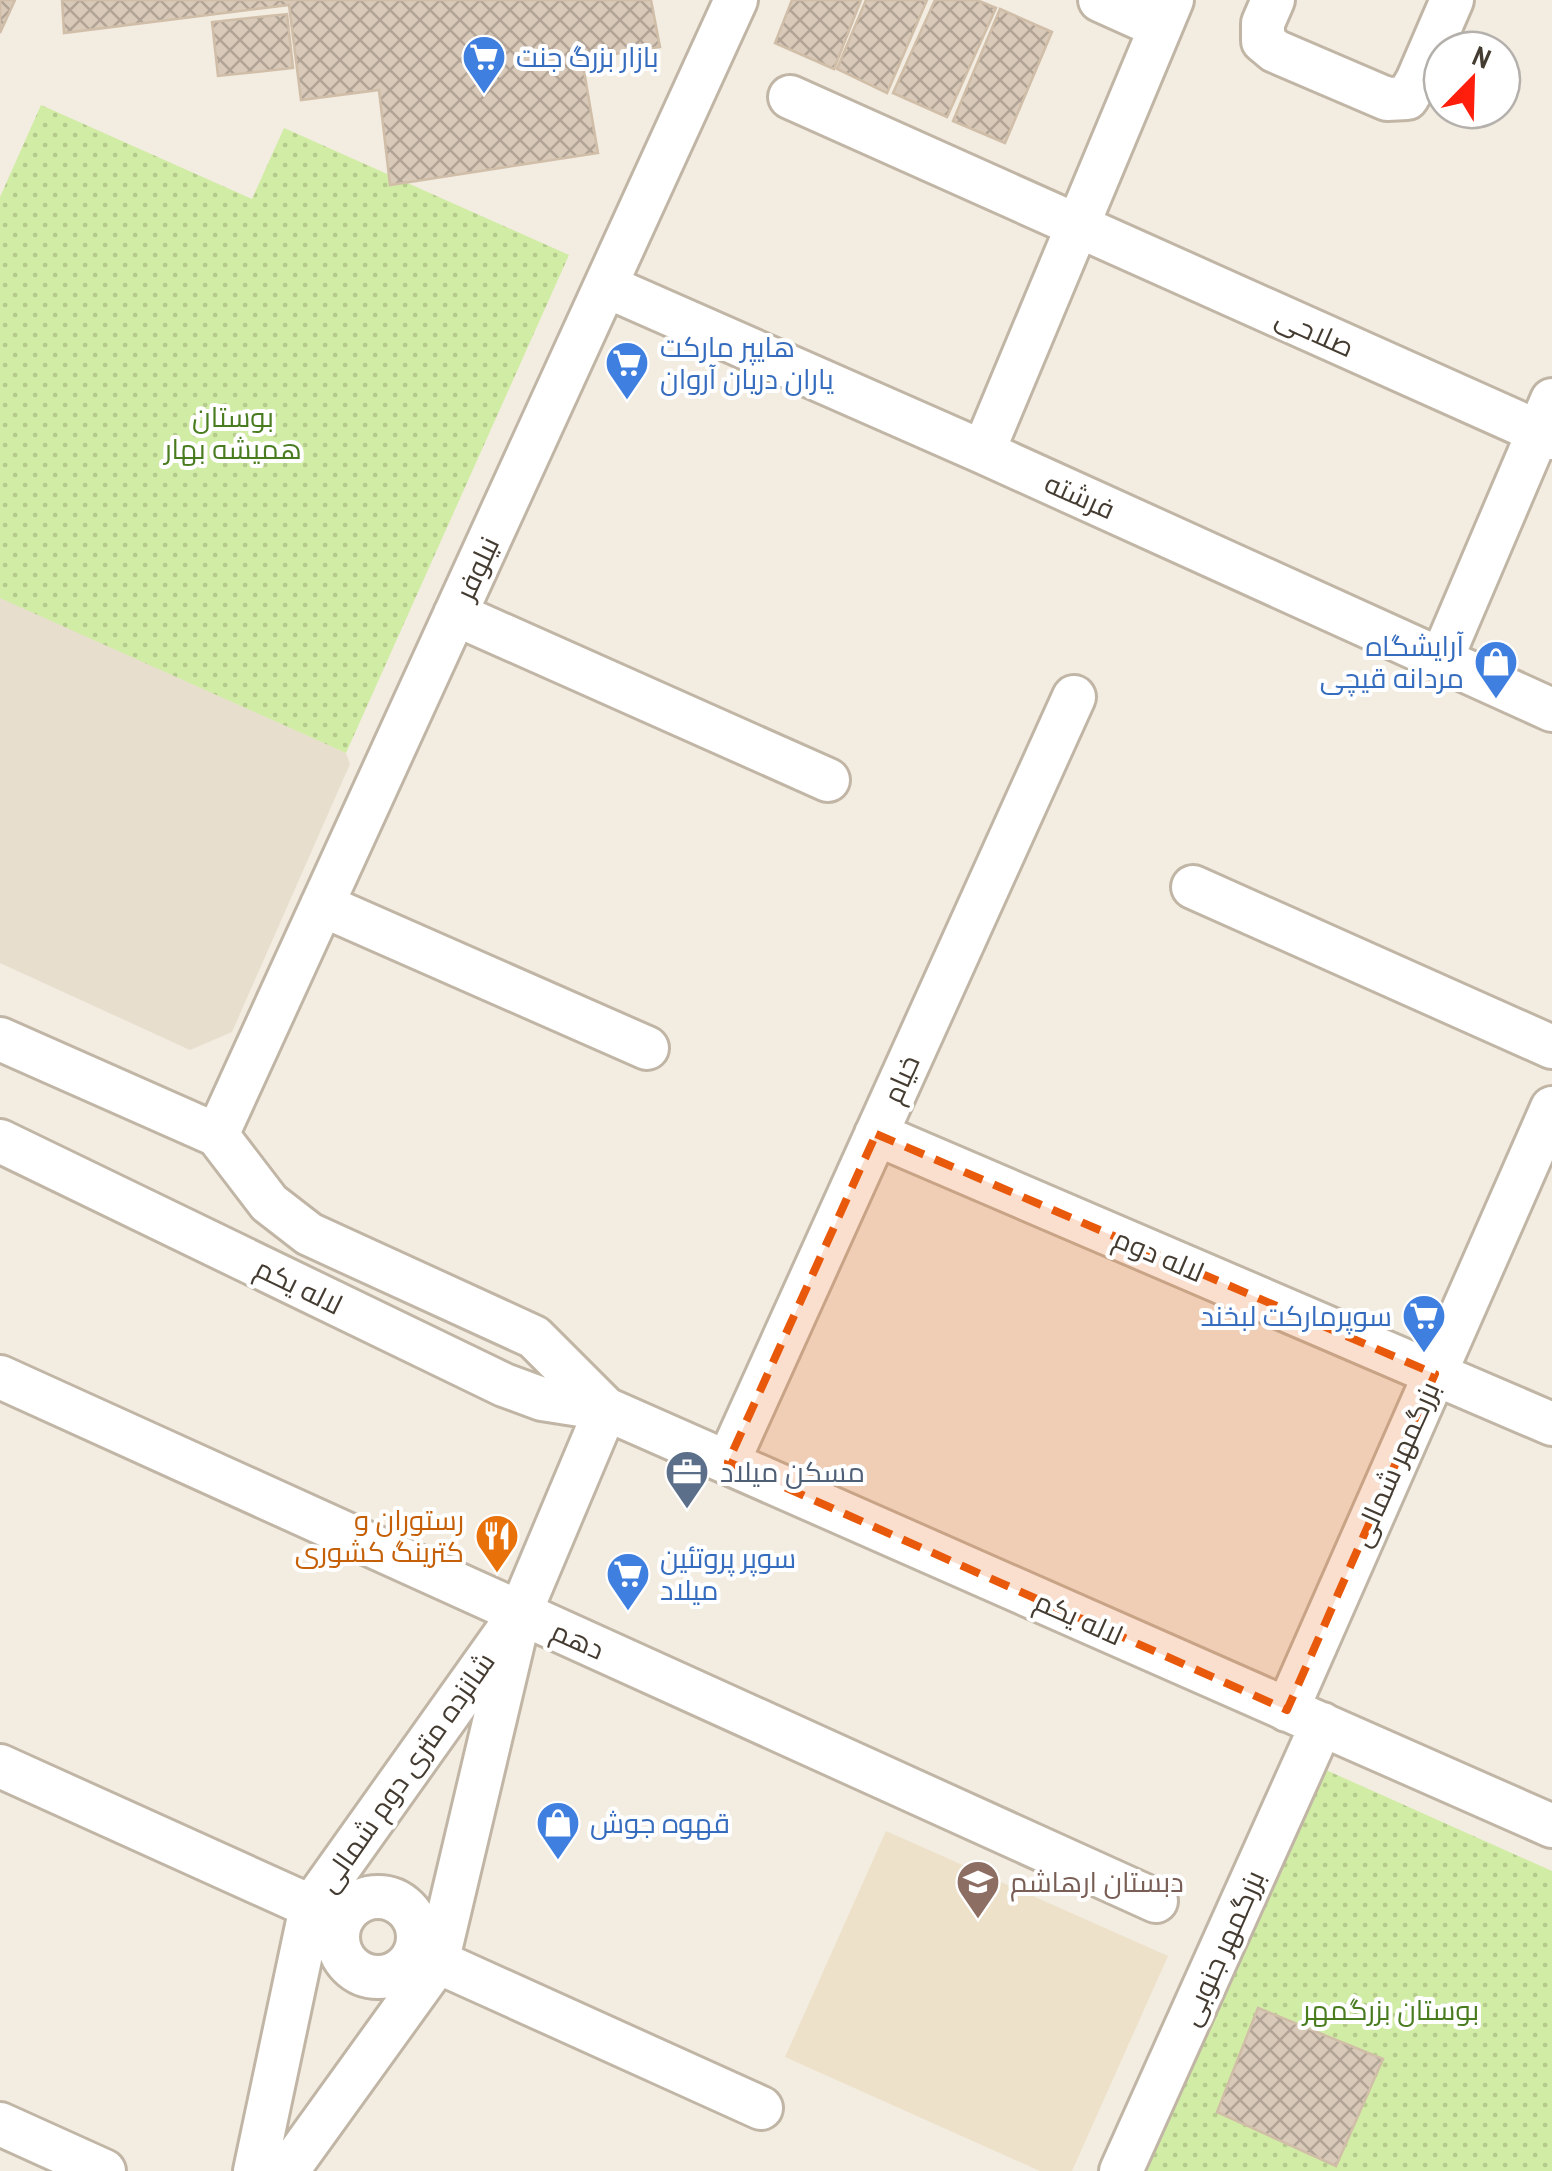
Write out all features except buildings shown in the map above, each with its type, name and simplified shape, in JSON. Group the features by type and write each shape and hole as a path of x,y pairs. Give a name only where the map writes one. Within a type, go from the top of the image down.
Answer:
{"street":[{"name":"نیلوفر","path":"218,1135 736,0"},
{"path":"983,452 1166,14 1100,0"},
{"path":"1273,0 1263,22 1264,41 1275,51 1387,100 1406,98 1417,82 1452,0"},
{"name":"صلاحی","path":"790,97 1077,226 1547,423"},
{"name":"فرشته","path":"606,286 1552,710"},
{"path":"1441,660 1547,423"},
{"path":"455,614 828,780"},
{"name":"خیام","path":"728,1462 1074,697"},
{"path":"1193,887 1552,1047"},
{"path":"322,906 647,1048"},
{"path":"0,1039 218,1135"},
{"name":"بزرگمهر شمالی","path":"1304,1717 1435,1374 1552,1108"},
{"name":"لاله دوم","path":"876,1134 1552,1424"},
{"name":"لاله یکم","path":"218,1135 270,1203 309,1234 534,1336 606,1409"},
{"name":"لاله یکم","path":"0,1141 504,1384 542,1399 606,1409 1552,1826"},
{"name":"دهم","path":"0,1378 1156,1901"},
{"name":"شانزده متری دوم شمالی","path":"287,2171 426,1957 520,1613 606,1409"},
{"name":"شانزده متری دوم شمالی","path":"255,2171 326,1913 520,1613"},
{"name":"بزرگمهر جنوبی","path":"1122,2171 1304,1717"},
{"path":"0,1766 326,1913 338,1932 343,1957 362,1974 388,1976 409,1962 426,1957 760,2108"},
{"path":"326,1913 373,1897 400,1903 410,1912 426,1957"},
{"path":"0,2124 104,2171"}],"highlighted area":[{"path":"876,1134 1435,1374 1287,1710 728,1462"}],"shaded area":[{"path":"0,597 346,753 350,764 232,1032 190,1050 0,963"},
{"path":"886,1831 1168,1956 1072,2171 1040,2171 785,2057"}],"green space":[{"name":"بوستان همیشه بهار","path":"41,105 252,199 284,128 569,255 346,753 0,598 0,197"},
{"name":"بوستان بزرگمهر","path":"1326,1770 1552,1871 1552,2171 1144,2171"}],"place":[{"name":"بازار بزرگ جنت","path":"484,95"},
{"name":"هایپر مارکت یاران دریان آروان","path":"627,401"},
{"name":"آرایشگاه مردانه قیچی","path":"1496,700"},
{"name":"سوپرمارکت لبخند","path":"1424,1354"},
{"name":"مسکن میلاد","path":"687,1510"},
{"name":"رستوران و کترینگ کشوری","path":"497,1574"},
{"name":"سوپر پروتئین میلاد","path":"628,1612"},
{"name":"قهوه جوش","path":"558,1861"},
{"name":"دبستان ارهاشم","path":"978,1920"}]}
